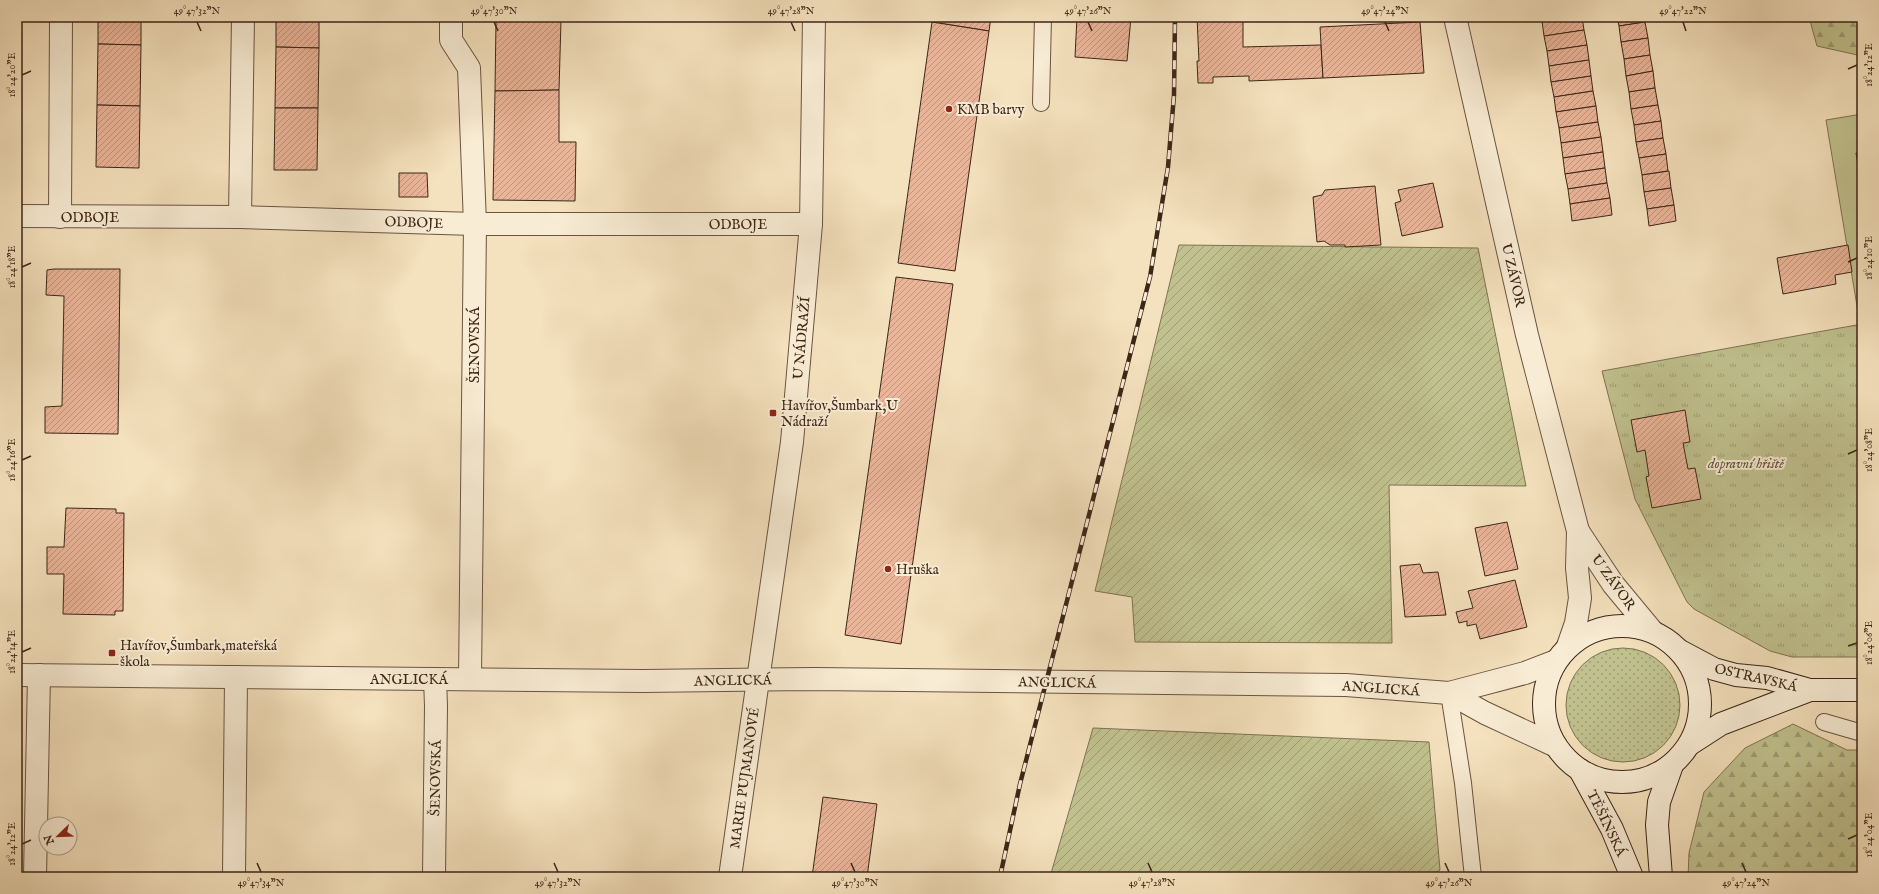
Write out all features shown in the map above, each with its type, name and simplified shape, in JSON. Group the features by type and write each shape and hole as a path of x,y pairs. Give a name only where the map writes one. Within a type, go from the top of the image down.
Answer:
{"street":[{"path":"60,217 61,17"},
{"path":"240,216 243,17"},
{"name":"ŠENOVSKÁ","path":"451,17 451,40 469,68 475,224 470,679"},
{"name":"U NÁDRAŽÍ","path":"758,680 792,442 811,224 814,17"},
{"name":"U ZÁVOR","path":"1455,17 1527,335 1578,531 1577,568 1580,598 1576,624 1546,684 1543,708 1547,728 1556,746 1567,761 1580,770"},
{"name":"ODBOJE","path":"17,216 240,216 475,224 811,224"},
{"name":"U ZÁVOR","path":"1578,531 1613,584 1652,631"},
{"name":"ANGLICKÁ","path":"17,675 643,681 815,679 1346,685 1449,693 1525,673 1562,654 1587,634 1608,626 1630,626 1652,631"},
{"path":"1580,770 1604,781 1628,783 1650,778 1672,765 1690,744 1698,723 1700,696 1694,672 1681,652 1665,638 1652,631"},
{"name":"OSTRAVSKÁ","path":"1681,652 1714,669 1736,675 1767,678 1810,690 1862,690"},
{"path":"35,877 38,675"},
{"path":"234,877 236,677"},
{"name":"ŠENOVSKÁ","path":"434,877 435,679"},
{"name":"MARIE PUJMANOVÉ","path":"730,877 758,680"},
{"name":"OSTRAVSKÁ","path":"1690,744 1721,724 1810,690"},
{"name":"ANGLICKÁ","path":"1449,693 1485,713 1556,746"},
{"path":"1661,877 1657,825 1658,810 1659,802 1672,765"},
{"name":"TĚŠÍNSKÁ","path":"1580,770 1612,829 1632,877"}],"lane":[{"path":"1041,103 1043,17"},
{"path":"1449,693 1463,783 1473,877"},
{"path":"1824,722 1862,733"}],"green space":[{"path":"1809,17 1862,17 1862,56 1817,46"},
{"path":"1862,114 1862,324 1860,324 1826,120"},
{"path":"1179,245 1478,248 1526,486 1389,485 1392,643 1135,642 1132,597 1095,591"},
{"name":"dopravní hřiště","path":"1862,324 1862,657 1792,657 1770,651 1694,609 1687,602 1635,499 1602,371"},
{"path":"1623,648 1645,652 1663,665 1676,683 1680,705 1676,727 1663,745 1645,758 1623,762 1601,758 1583,745 1570,727 1566,705 1570,683 1583,665 1601,652"},
{"path":"1793,724 1847,750 1862,750 1862,877 1688,877 1689,853 1704,792 1745,748"},
{"path":"1093,728 1429,742 1440,870 1428,877 1050,877"}],"building":[{"path":"98,17 141,17 141,45 98,44"},
{"path":"276,17 319,17 319,48 276,47"},
{"path":"496,17 561,17 561,20 496,20"},
{"path":"932,17 991,17 989,31 932,22"},
{"path":"1077,17 1131,17 1127,61 1075,57"},
{"path":"1197,17 1243,17 1243,47 1321,45 1323,78 1249,81 1249,76 1213,77 1213,83 1198,83 1197,61 1199,61"},
{"path":"1542,17 1566,17 1542,21"},
{"path":"1566,17 1582,17 1584,30 1544,36 1542,21"},
{"path":"1617,17 1644,17 1645,22 1619,26"},
{"path":"496,20 561,20 559,90 495,91"},
{"path":"932,22 989,31 955,271 898,263"},
{"path":"1420,22 1424,73 1323,78 1320,27"},
{"path":"1645,22 1648,38 1621,42 1619,26"},
{"path":"1584,30 1587,45 1547,51 1544,36"},
{"path":"1648,38 1650,55 1624,59 1621,42"},
{"path":"98,44 141,45 140,106 97,105"},
{"path":"1587,45 1589,60 1549,66 1547,51"},
{"path":"276,47 319,48 318,108 275,108"},
{"path":"1650,55 1653,71 1626,76 1624,59"},
{"path":"1589,60 1591,76 1551,82 1549,66"},
{"path":"1653,71 1655,88 1629,92 1626,76"},
{"path":"1591,76 1593,91 1554,97 1551,82"},
{"path":"1655,88 1658,105 1631,109 1629,92"},
{"path":"559,90 559,142 576,142 575,201 493,200 495,91"},
{"path":"1593,91 1596,106 1556,112 1554,97"},
{"path":"97,105 140,106 139,168 96,167"},
{"path":"1658,105 1661,121 1634,125 1631,109"},
{"path":"1596,106 1598,122 1559,128 1556,112"},
{"path":"275,108 318,108 317,170 274,170"},
{"path":"1661,121 1663,138 1636,142 1634,125"},
{"path":"1598,122 1601,137 1561,143 1559,128"},
{"path":"1601,137 1603,152 1563,158 1561,143"},
{"path":"1663,138 1666,154 1639,158 1636,142"},
{"path":"1603,152 1605,168 1565,174 1563,158"},
{"path":"1862,152 1862,189 1856,153"},
{"path":"1666,154 1668,171 1642,175 1639,158"},
{"path":"1605,168 1607,183 1568,189 1565,174"},
{"path":"1669,171 1671,188 1644,192 1642,175"},
{"path":"399,173 427,173 428,197 399,197"},
{"path":"1433,183 1443,227 1402,236 1395,203 1401,201 1398,190"},
{"path":"1607,183 1610,198 1570,204 1568,189"},
{"path":"1375,186 1381,245 1345,247 1345,245 1330,245 1324,241 1317,242 1313,197 1322,195 1325,190"},
{"path":"1671,188 1674,205 1647,209 1644,192"},
{"path":"1610,198 1612,215 1572,221 1570,204"},
{"path":"1674,205 1676,221 1649,226 1647,209"},
{"path":"1848,245 1852,272 1835,275 1836,284 1783,294 1777,258"},
{"path":"120,269 118,434 45,433 45,407 62,406 64,296 46,295 47,270"},
{"path":"896,277 953,284 901,644 845,635"},
{"path":"1685,410 1690,442 1683,443 1688,469 1695,468 1701,499 1652,508 1646,477 1649,476 1645,450 1637,452 1631,420"},
{"path":"66,508 116,509 116,513 124,513 123,611 115,611 115,615 63,614 64,574 47,574 47,547 64,547"},
{"path":"1507,522 1518,569 1485,576 1475,528"},
{"path":"1420,564 1423,573 1438,572 1446,615 1405,617 1400,566"},
{"path":"1515,580 1527,627 1480,639 1476,624 1467,626 1467,621 1459,623 1456,612 1473,608 1468,591"},
{"path":"823,797 877,804 867,877 812,877"}],"railway":[{"path":"1000,877 1020,784 1150,277 1168,167 1174,95 1175,17"}],"place":[{"name":"KMB barvy","path":"949,109"},
{"name":"Havířov,Šumbark,U Nádraží","path":"773,413"},
{"name":"Hruška","path":"888,569"},
{"name":"Havířov,Šumbark,mateřská škola","path":"112,653"}]}
